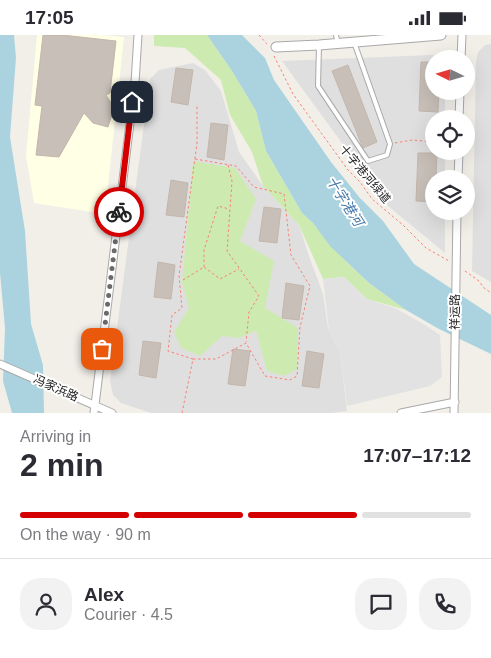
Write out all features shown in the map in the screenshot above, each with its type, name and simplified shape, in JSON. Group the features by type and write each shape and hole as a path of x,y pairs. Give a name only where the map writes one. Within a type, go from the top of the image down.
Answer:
{"street":[{"path":"95,409 135,83 138,35"},
{"path":"271,47 319,45 337,39 354,42 441,35"},
{"path":"461,50 462,35"},
{"name":"祥运路","path":"454,413 457,220"},
{"name":"冯家浜路","path":"0,364 60,389 95,409 112,413"},
{"path":"400,413 455,403"}],"lane":[{"path":"319,45 318,86 368,161 388,155 390,144 354,42"}],"path":[{"name":"十字港河绿道","path":"259,35 271,47 293,94 348,170 360,182 372,199 403,225 426,248 456,265 479,281 491,293"},
{"path":"197,104 197,143 179,276 182,308 172,315 168,351 193,359 216,359 246,343"},
{"path":"390,144 412,140 425,141"},
{"path":"195,159 236,166 254,187 284,194 291,255 310,286 300,327 297,376 290,380 265,376 246,343 250,312 259,296 227,251 232,181 228,165"},
{"path":"204,267 204,251 218,206 230,210"},
{"path":"204,267 220,279 240,268"},
{"path":"183,280 204,267"},
{"path":"182,413 193,359"}],"shaded area":[{"path":"37,35 104,35 124,37 105,214 34,203 26,156"},
{"path":"491,44 491,282 472,271 473,220 475,220 476,62 478,52 485,45"},
{"path":"425,55 425,100 445,100 445,110 425,110 425,160 445,160 445,170 425,170 425,220 445,220 445,253 388,206 282,61"},
{"path":"193,63 205,70 221,91 239,152 263,186 299,225 323,294 328,328 340,354 347,411 332,413 151,413 121,403 113,395 110,381 150,79 159,70"},
{"path":"344,277 367,299 397,309 440,335 442,377 430,386 347,406 340,354 329,330 323,279"}],"green space":[{"path":"154,35 207,35 232,71 256,111 266,151 302,213 313,223 331,246 369,283 406,310 367,299 344,277 323,279 299,225 263,186 252,152 230,115 221,80 185,48 154,46"},
{"path":"193,161 235,168 256,199 240,241 274,261 265,308 298,328 297,369 284,376 267,371 256,331 239,338 222,336 200,356 181,348 174,332 189,308 182,283"}],"water":[{"path":"0,35 14,35 16,58 10,137 25,231 31,324 43,365 44,413 12,413 3,381 5,328 0,273"},
{"name":"十字港河","path":"207,35 242,35 265,58 274,80 331,162 360,198 383,221 414,264 491,315 491,354 439,329 406,310 369,283 330,246 313,223 302,213 266,151 256,111 232,71"}],"building":[{"path":"43,35 62,35 116,41 110,93 106,95 114,108 108,127 93,123 84,113 59,157 36,155 42,106 35,105"},
{"path":"421,62 425,62 425,100 439,100 438,110 419,111"},
{"path":"348,65 377,142 363,148 332,71"},
{"path":"176,68 193,70 188,105 171,102"},
{"path":"211,123 228,125 224,160 207,157"},
{"path":"418,153 425,153 425,160 437,160 436,170 425,170 425,202 416,201"},
{"path":"171,180 188,183 184,217 166,215"},
{"path":"264,207 281,209 277,243 259,241"},
{"path":"158,262 175,265 171,299 154,297"},
{"path":"286,283 304,286 299,320 282,318"},
{"path":"143,341 161,343 156,378 139,375"},
{"path":"233,349 250,351 245,386 228,384"},
{"path":"307,351 324,354 319,388 302,386"}],"way so far":[{"path":"102,349 119,212"}],"route":[{"path":"119,212 132,102"}]}
